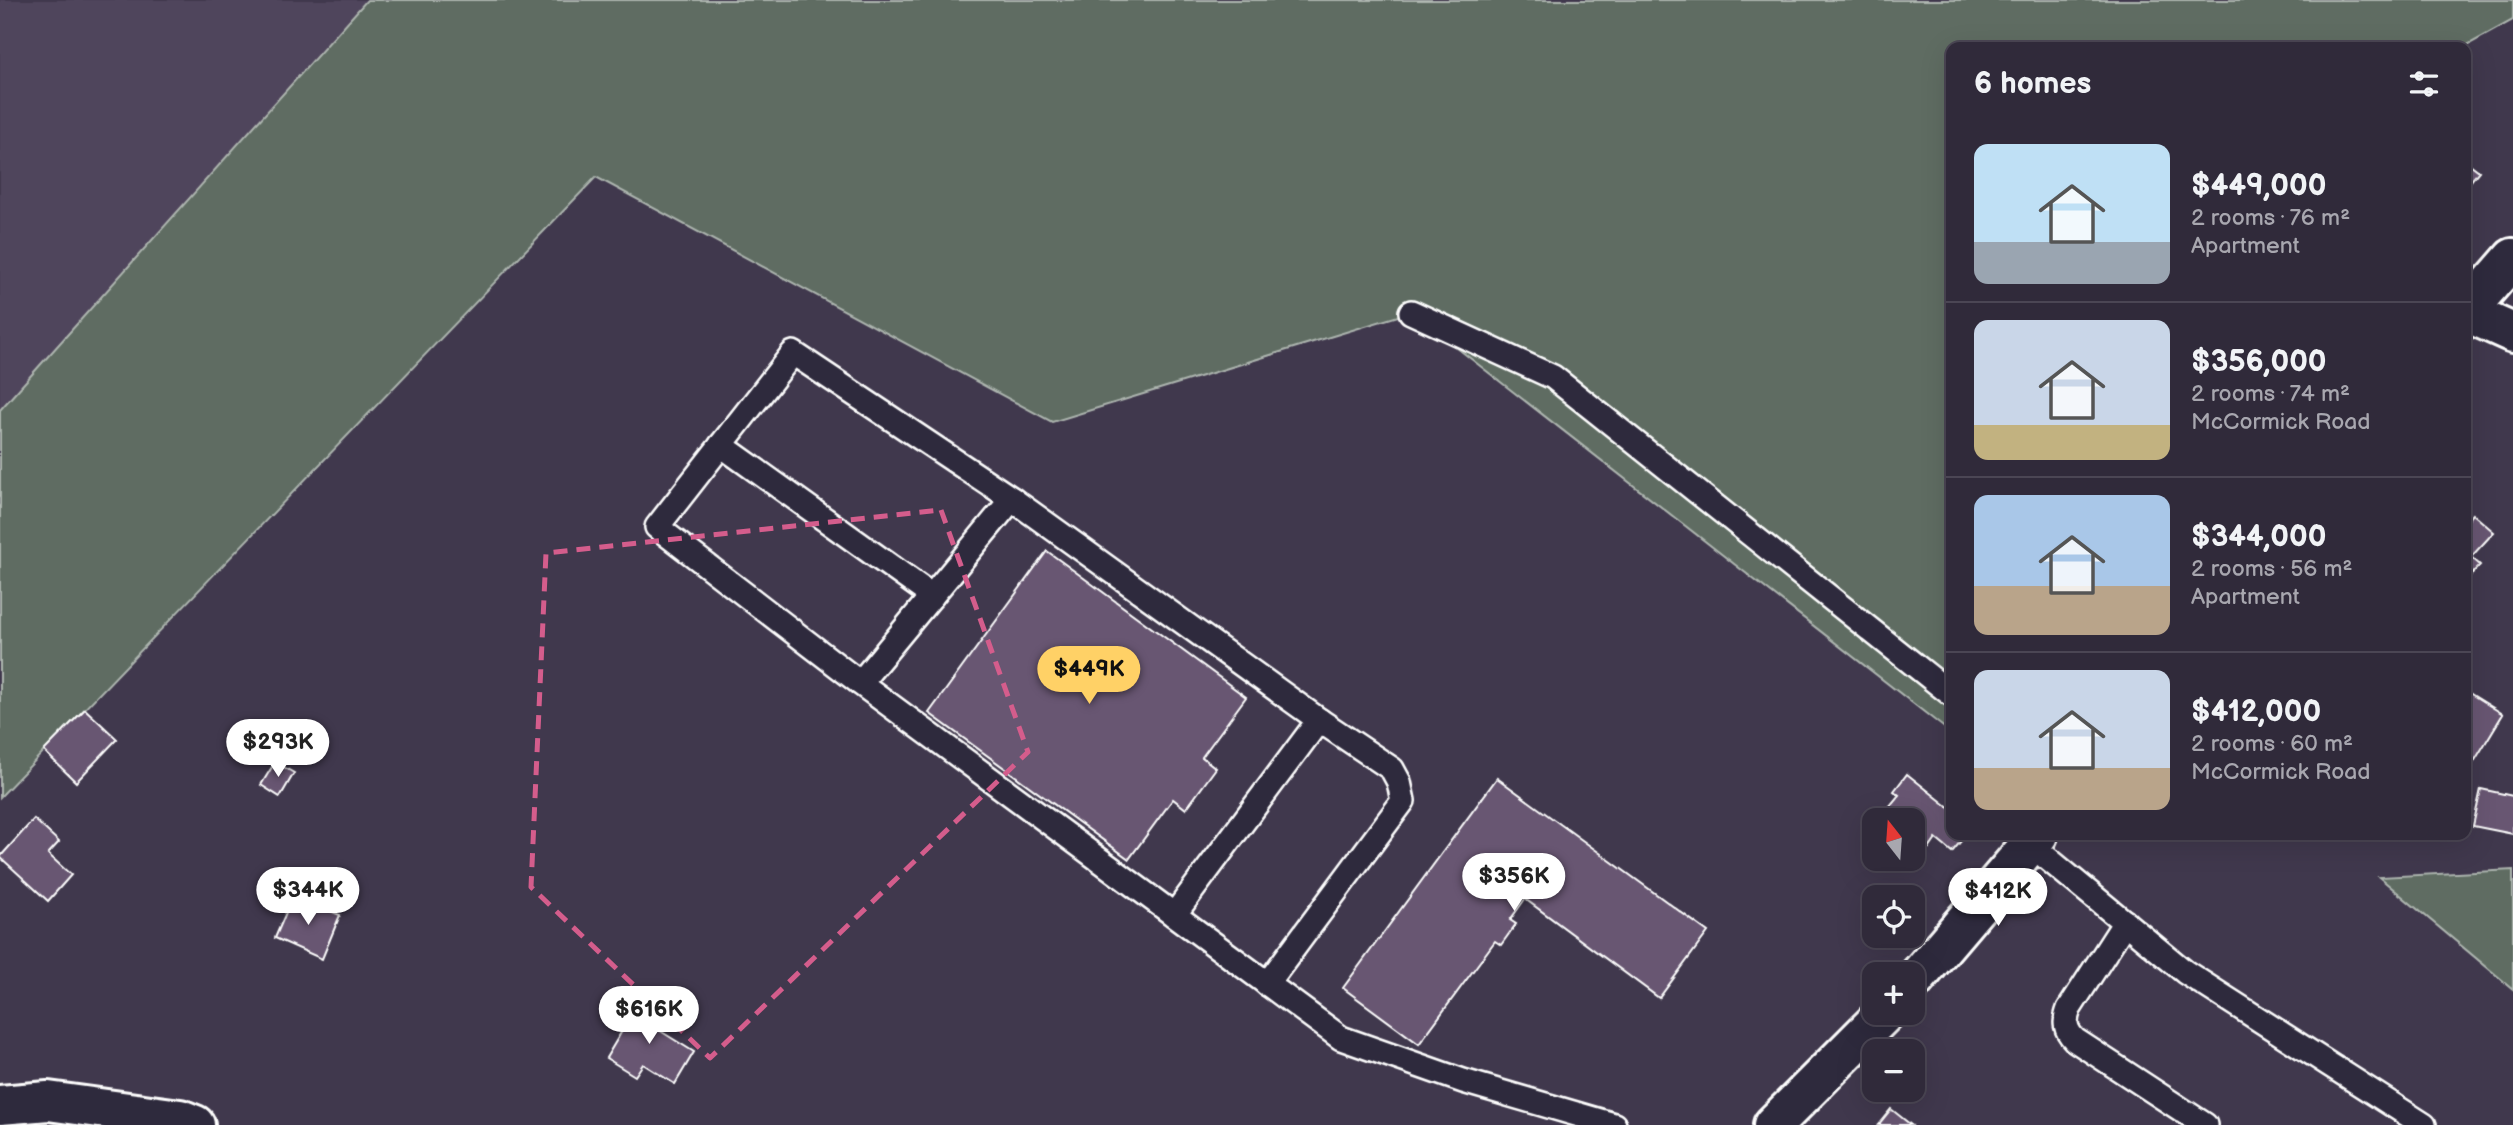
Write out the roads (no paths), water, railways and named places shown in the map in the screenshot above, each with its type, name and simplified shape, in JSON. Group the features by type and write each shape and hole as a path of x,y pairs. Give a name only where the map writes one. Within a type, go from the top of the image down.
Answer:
{"street":[{"path":"2471,306 2513,258"},
{"path":"2471,314 2513,333"},
{"path":"1925,968 2034,840"},
{"path":"1773,1125 1873,1025"},
{"path":"0,1105 48,1101 180,1119 195,1125"}],"lane":[{"path":"1411,312 1553,377 1946,690"},
{"path":"1267,984 1403,801 1399,782 1391,769 1012,499 793,354 657,527 860,683 1267,984 1341,1038 1464,1081 1614,1125"},
{"path":"721,445 932,596"},
{"path":"860,683 1012,499"},
{"path":"1174,915 1319,720"},
{"path":"2034,840 2124,922 2185,972 2424,1125"},
{"path":"2124,922 2069,1009 2066,1017 2067,1031 2075,1040 2205,1125"}]}
